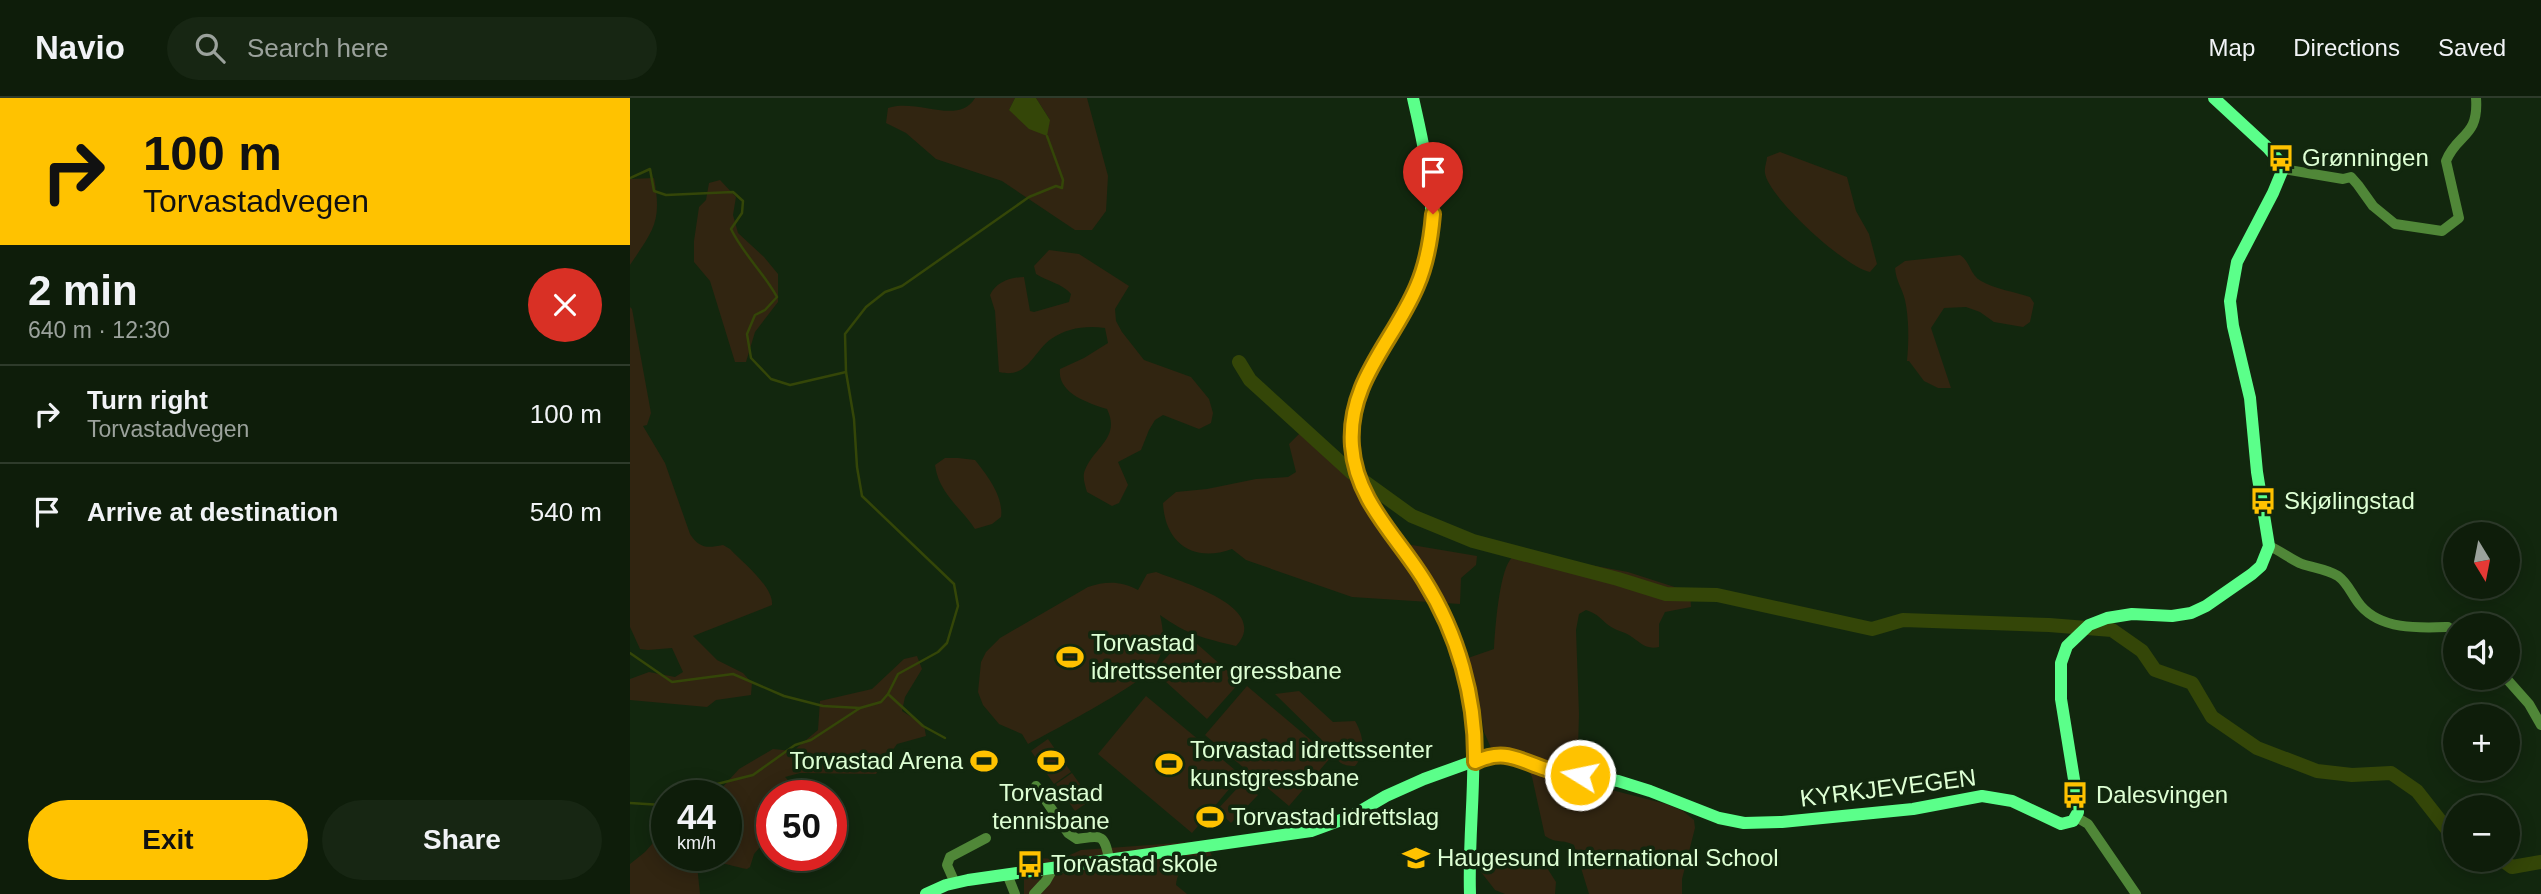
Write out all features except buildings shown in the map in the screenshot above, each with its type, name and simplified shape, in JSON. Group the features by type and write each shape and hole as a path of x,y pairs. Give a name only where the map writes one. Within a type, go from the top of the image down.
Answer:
{"main road":[{"path":"1413,98 1432,197 1429,247 1409,304 1367,373 1360,390 1353,413 1352,447 1357,475 1366,498 1424,580 1438,605 1454,639 1469,694 1475,733 1470,894"},
{"path":"2076,817 2077,798 2062,712 2060,682 2061,663 2067,646 2089,625 2106,618 2132,614 2172,616 2191,613 2206,606 2252,574 2265,558 2269,546 2256,472 2250,398 2233,326 2230,301 2237,262 2283,169 2268,148 2214,98"},
{"name":"KYRKJEVEGEN","path":"1475,762 1490,756 1515,756 1561,773 1618,781 1719,818 1744,823 1913,809 1982,796 2012,801 2061,824 2067,824 2076,817"},
{"path":"926,894 955,883 1007,874 1323,828 1414,783 1475,762"}],"street":[{"path":"2283,169 2343,179 2351,177 2373,206 2395,224 2439,232 2448,229 2459,218 2446,161 2472,128 2476,119 2476,98"},
{"path":"2269,546 2300,563 2337,575 2345,582 2360,606 2378,619 2417,629 2443,626"},
{"path":"2517,690 2529,704 2541,725"},
{"path":"1036,786 1070,835 1080,839 1099,836 1106,844 1109,859"},
{"path":"2076,817 2088,824 2136,894"},
{"path":"955,883 947,865 950,857 986,838"},
{"path":"1034,894 1054,867"},
{"path":"1007,874 1015,894"}],"shaded area":[{"path":"975,98 1015,98 1009,110 1050,120 1036,98 1087,98 1108,176 1106,211 1092,230 1075,230 1002,181 936,159 906,133 886,123 888,108 912,106 958,110 968,106"},
{"path":"1015,98 1036,98 1050,120 1047,136 1029,129 1009,110"},
{"path":"1780,152 1847,177 1856,211 1869,234 1877,264 1870,272 1859,268 1827,245 1779,198 1769,184 1765,171 1767,157"},
{"path":"654,178 657,205 654,225 630,265 630,179"},
{"path":"720,180 736,197 733,215 738,233 778,274 778,302 755,332 746,362 735,362 710,281 694,262 699,207 706,200 709,183"},
{"path":"1049,250 1079,254 1129,286 1115,309 1116,321 1122,332 1144,360 1191,377 1209,399 1213,413 1211,423 1199,429 1163,415 1155,420 1141,450 1118,462 1128,485 1119,503 1112,506 1087,492 1084,478 1089,462 1109,435 1111,428 1107,409 1075,396 1063,385 1060,377 1060,369 1108,343 1105,328 1084,327 1063,332 1044,345 1029,363 1017,372 999,372 995,311 990,295 996,287 1009,279 1024,277 1030,311 1034,312 1069,302 1071,294 1068,291 1036,274 1034,266"},
{"path":"1960,255 1981,281 2030,297 2034,303 2030,322 2023,327 1994,322 1980,312 1966,307 1944,308 1931,328 1951,388 1938,388 1924,381 1907,361 1907,314 1895,268 1905,261"},
{"path":"630,307 651,413 647,425 643,426 665,463 690,534 704,546 723,545 730,549 763,583 771,598 772,605 693,636 717,660 743,673 752,683 751,695 716,700 707,707 630,700 630,679 649,672 675,677 683,672 672,648 640,649 630,627"},
{"path":"1304,429 1317,445 1332,458 1333,456 1400,543 1477,556 1476,565 1461,578 1460,604 1352,597 1246,560 1232,549 1205,553 1184,547 1176,539 1169,529 1163,503 1176,492 1256,479 1288,477 1296,472 1289,444"},
{"path":"945,458 975,460 997,494 1001,517 992,524 975,529 951,499 937,475 935,465"},
{"path":"1545,553 1574,562 1628,572 1690,592 1691,607 1665,612 1659,624 1659,647 1643,645 1586,610 1579,614 1576,630 1579,714 1577,781 1666,804 1683,811 1694,820 1695,828 1682,879 1682,894 1589,894 1574,845 1545,836 1532,777 1527,767 1491,748 1484,732 1480,706 1467,664 1468,658 1494,649 1498,603 1506,567 1514,557"},
{"path":"1156,572 1202,590 1233,608 1242,619 1244,632 1236,646 1196,635 1160,615 1163,635 1161,654 1154,667 1133,684 1028,744 1022,734 999,724 983,705 978,692 981,662 986,652 1000,638 1088,587 1113,583 1138,590 1147,574"},
{"path":"1187,635 1240,682 1207,719 1154,671"},
{"path":"917,656 922,669 905,697 902,711 924,725 926,736 897,744 876,774 800,773 785,777 788,780 756,780 756,852 750,867 742,868 742,780 729,780 739,769 773,749 793,751 818,730 820,701 872,689 904,659"},
{"name":"Torvastad idrettssenter gressbane","path":"1247,686 1331,757 1289,806 1205,735"},
{"path":"1299,691 1333,722 1355,721 1360,732 1362,749 1355,766 1339,761 1333,751 1275,694"},
{"name":"Torvastad idrettssenter kunstgressbane","path":"1146,696 1241,775 1192,833 1098,754"},
{"name":"Torvastad tennisbane","path":"1048,739 1071,772 1054,784 1031,751"},
{"path":"1072,773 1091,800 1075,811 1056,784"},
{"path":"1244,781 1258,795 1231,823 1217,810"},
{"path":"1205,841 1212,856 1188,865 1177,878 1176,885 1187,894 1024,894 1024,874 1032,858 1061,859 1081,850"},
{"path":"651,845 651,871 698,871 700,894 630,894 630,864"},
{"path":"1483,851 1512,851 1542,860 1556,882 1555,894 1505,894 1495,890 1481,872"}],"waterway":[{"path":"733,780 753,775 795,745 811,740 860,708 881,702 898,674 938,652 947,643 958,606 954,584 862,496 846,372 845,334 866,307 885,292 902,286 1029,197 1056,186 1062,188 1063,180 1047,136"},
{"path":"630,178 650,169 654,191 666,195 733,192 743,201 742,213 731,229 777,297 765,310 755,315 747,334 751,358 771,379 790,385 846,372"},
{"path":"1239,362 1250,380 1351,472 1412,516 1473,541 1666,594 1717,595 1872,629 1903,620 2112,630 2142,651 2155,670 2192,683 2212,717 2257,748 2317,771 2352,775 2391,773 2417,791 2443,824"},
{"path":"630,653 672,682 733,674 784,696 823,706 860,708"},
{"path":"888,694 923,726 945,738"},
{"path":"630,803 651,804"},
{"path":"2520,866 2541,862"}],"place":[{"name":"Grønningen","path":"2281,158"},
{"name":"Skjølingstad","path":"2263,501"},
{"name":"Torvastad idrettssenter gressbane","path":"1070,657"},
{"name":"Torvastad Arena","path":"984,761"},
{"name":"Torvastad tennisbane","path":"1051,761"},
{"name":"Torvastad idrettssenter kunstgressbane","path":"1169,764"},
{"name":"Dalesvingen","path":"2075,795"},
{"name":"Torvastad idrettslag","path":"1210,817"},
{"name":"Haugesund International School","path":"1416,858"},
{"name":"Torvastad skole","path":"1030,864"}],"route":[{"path":"1433,214 1429,247 1417,287 1367,373 1356,402 1352,425 1355,467 1366,498 1424,580 1454,639 1469,694 1475,733 1475,762 1490,756 1515,756 1561,773 1580,775"}]}
